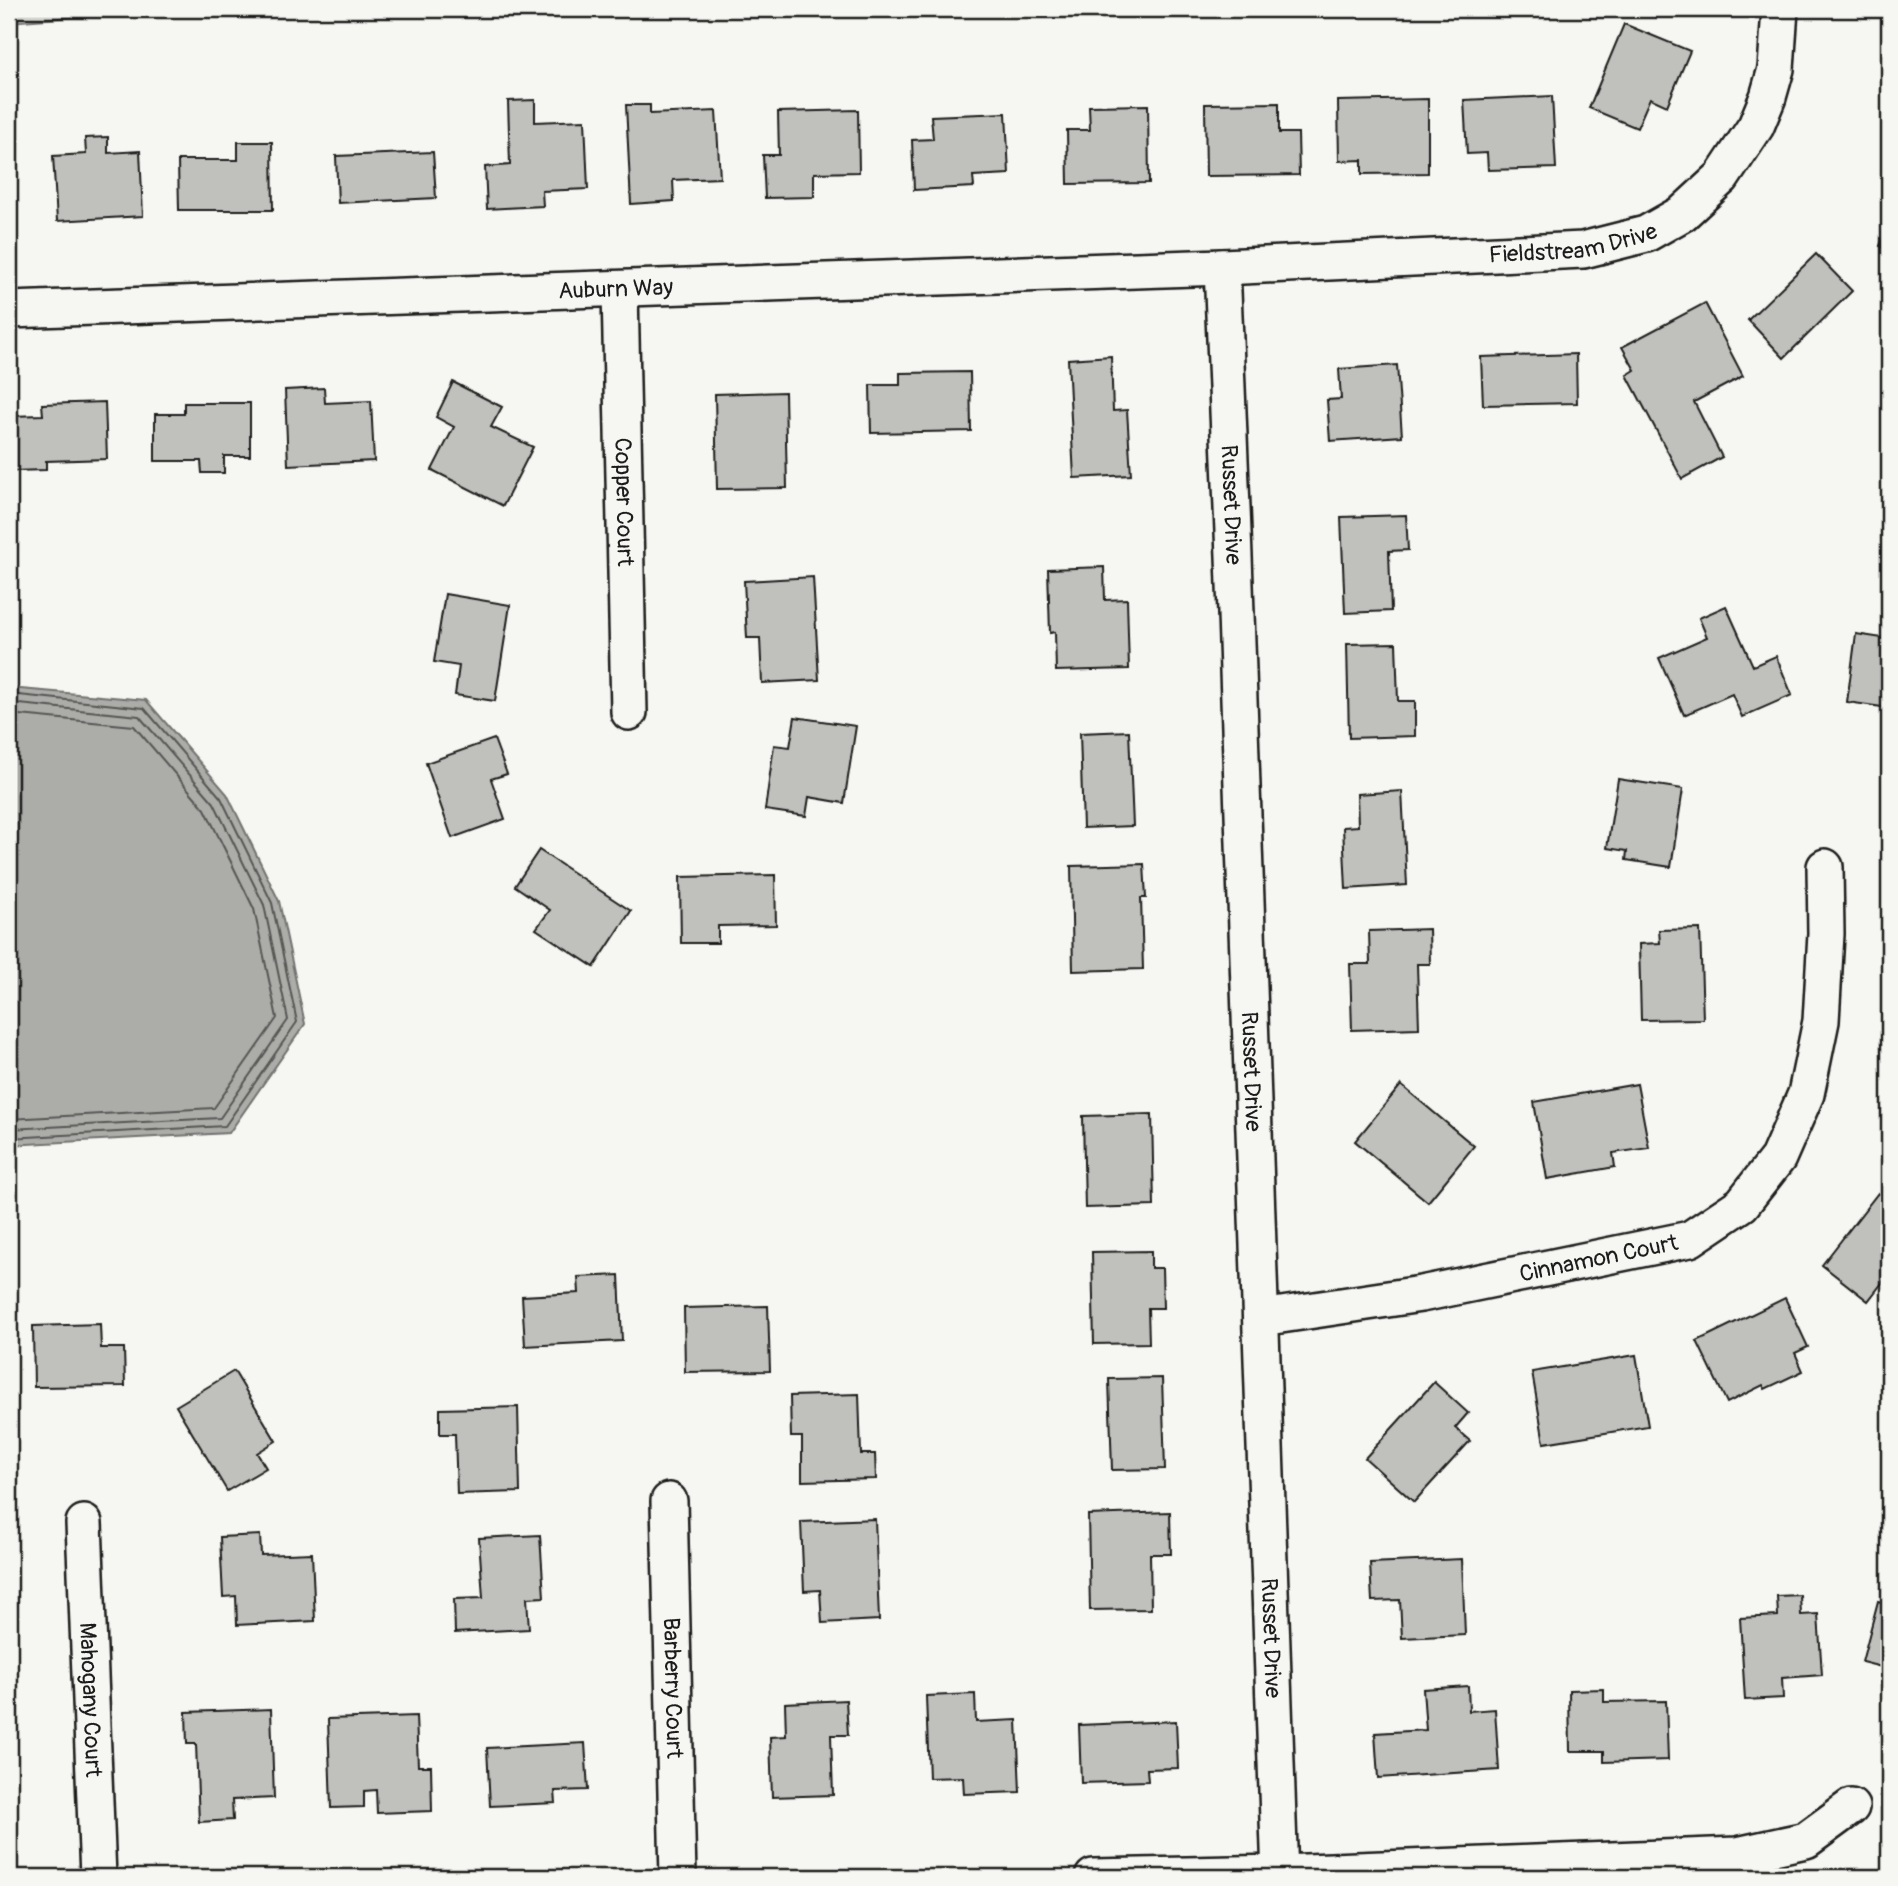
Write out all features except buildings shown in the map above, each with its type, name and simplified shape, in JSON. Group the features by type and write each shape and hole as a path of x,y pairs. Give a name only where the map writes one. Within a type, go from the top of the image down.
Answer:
{"street":[{"name":"Fieldstream Drive","path":"1222,267 1583,250 1646,234 1683,213 1721,177 1756,126 1769,97 1776,69 1780,9"},
{"name":"Auburn Way","path":"9,310 1222,267"},
{"name":"Russet Drive","path":"1222,267 1280,1875"},
{"name":"Copper Court","path":"620,290 629,712"},
{"name":"Cinnamon Court","path":"1261,1318 1421,1294 1690,1239 1742,1204 1778,1158 1806,1094 1821,1021 1826,934 1825,867"},
{"name":"Barberry Court","path":"669,1501 678,1877"},
{"name":"Mahogany Court","path":"85,1523 98,1877"},
{"path":"1093,1877 1280,1875 1737,1855 1806,1839 1851,1807"}],"shaded area":[{"path":"9,9 72,9 72,17 9,22"}],"water":[{"path":"9,688 146,700 227,794 279,901 305,1024 229,1133 9,1145"}]}
